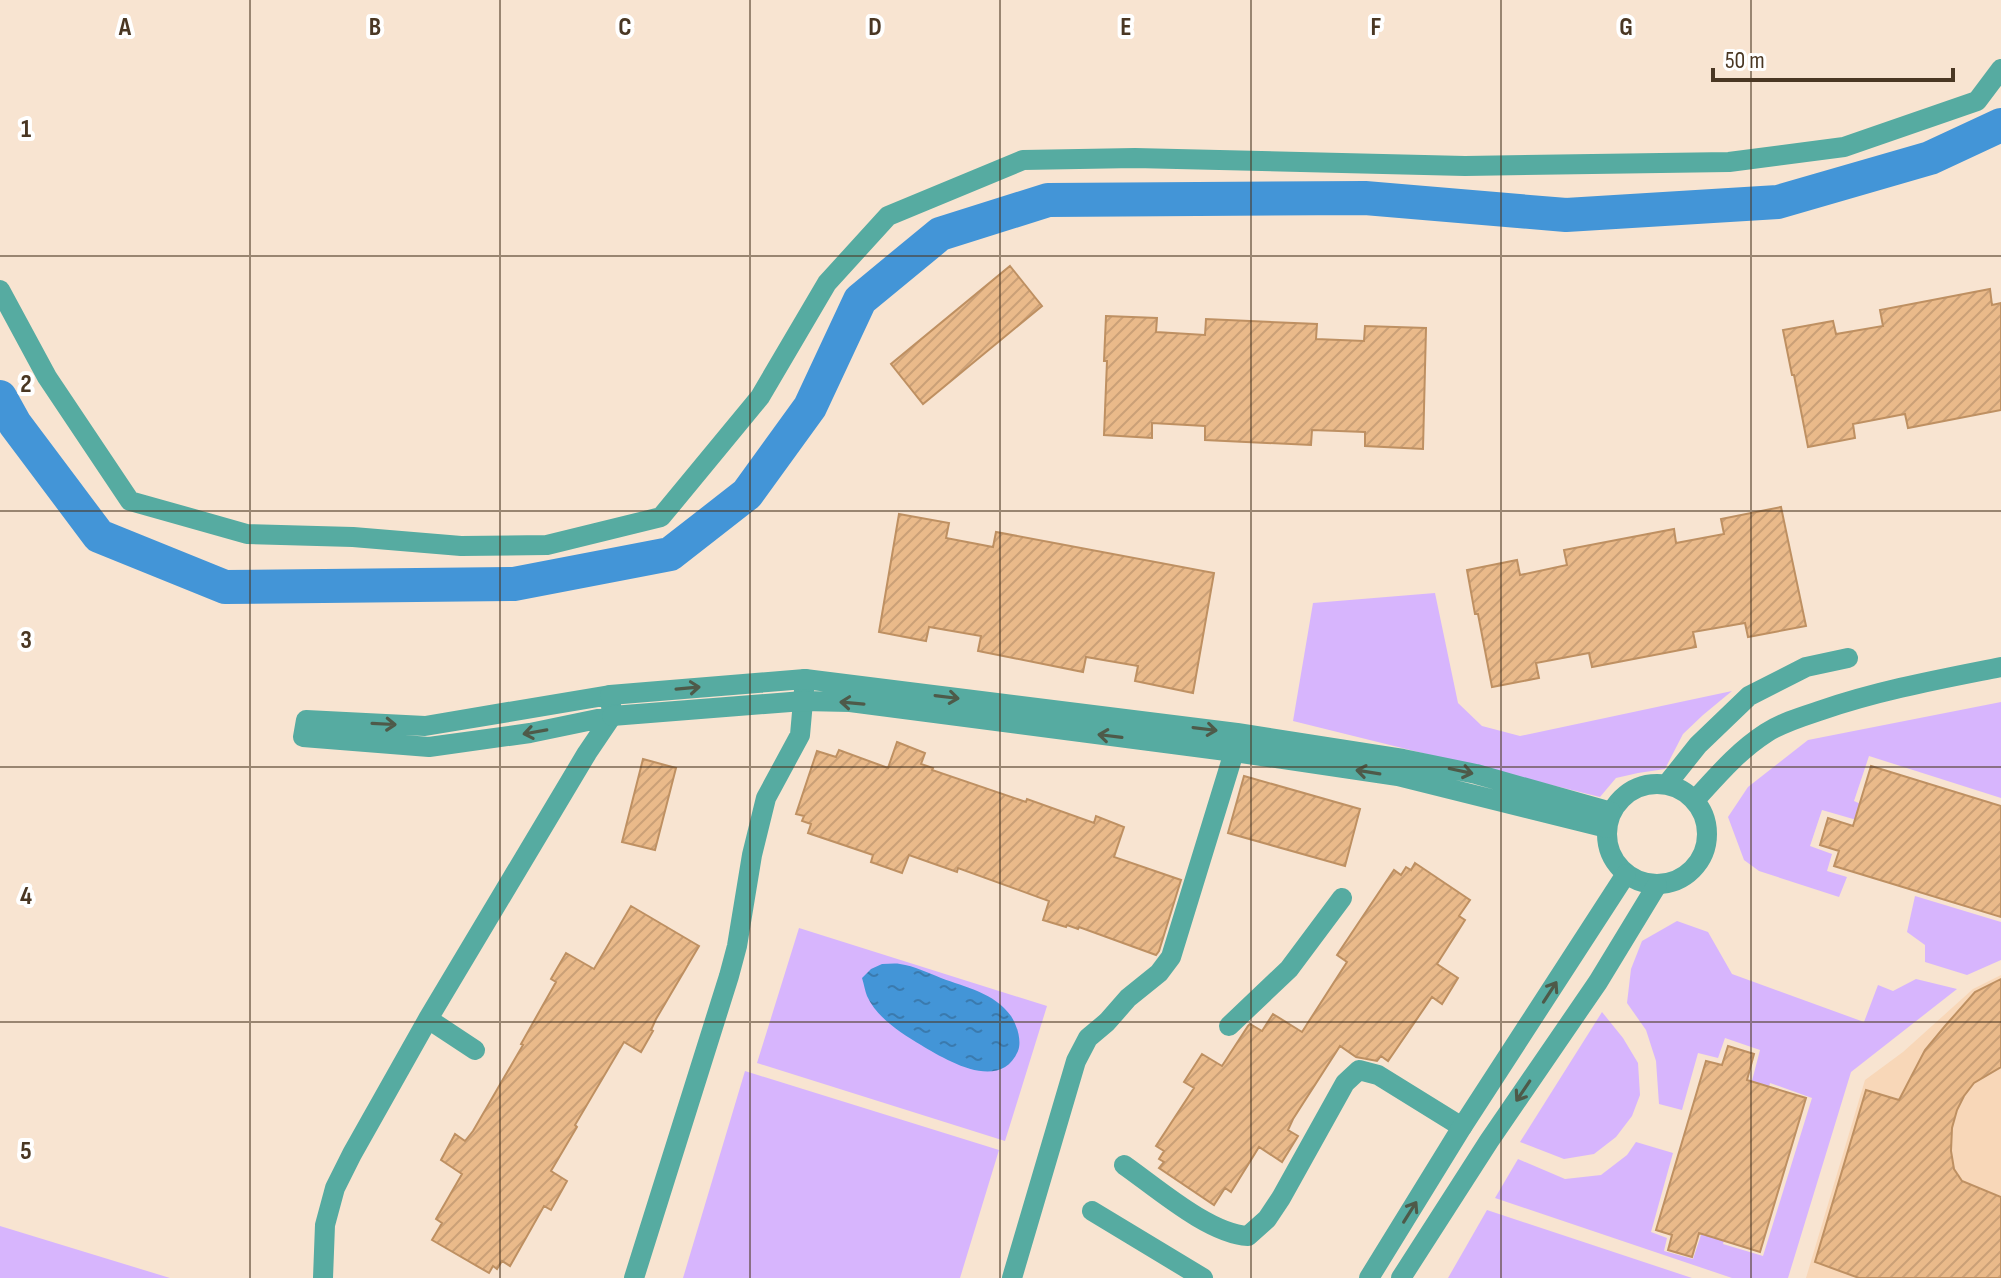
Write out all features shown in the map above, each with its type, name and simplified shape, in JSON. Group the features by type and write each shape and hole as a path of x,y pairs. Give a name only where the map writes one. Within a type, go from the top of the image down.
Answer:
{"street":[{"path":"0,290 47,377 130,501 247,534 353,537 461,546 547,545 661,517 760,397 827,283 888,216 1023,160 1135,158 1465,166 1729,162 1844,147 1977,101 2001,69"},
{"path":"1667,784 1698,745 1749,696 1806,667 1848,658"},
{"path":"1695,800 1737,754 1767,732 1798,718 1870,696 2001,667"},
{"path":"1235,742 805,679 610,695 425,726 304,729 429,747 530,733 612,716 803,701 850,702 1235,742 1403,759 1476,774 1609,820"},
{"path":"634,1278 729,976 766,798 800,735 805,679"},
{"path":"323,1278 325,1225 335,1188 428,1019 612,716 610,695"},
{"path":"1012,1278 1076,1061 1088,1038 1128,998 1159,973 1171,957 1235,742"},
{"path":"1651,783 1667,784 1683,790 1695,800 1704,815 1708,831 1706,847 1699,863 1687,875 1657,885 1641,882 1626,874 1615,861 1608,845 1609,820 1621,798 1634,789 1651,783"},
{"path":"1369,1278 1626,874"},
{"path":"1401,1278 1495,1132 1598,982 1657,885"},
{"path":"1229,1026 1289,969 1342,898"},
{"path":"428,1019 475,1050"},
{"path":"1124,1165 1199,1218 1233,1235 1248,1236 1267,1219 1345,1083 1359,1070 1378,1075 1466,1122 1495,1132"},
{"path":"1092,1211 1203,1278"}],"shaded area":[{"path":"1435,593 1458,703 1482,726 1520,736 1732,691 1683,734 1665,769 1616,778 1600,797 1293,721 1313,603"},
{"path":"2001,702 2001,798 1869,756 1854,801 1879,812 1874,825 1822,810 1810,846 1832,854 1827,871 1847,877 1839,897 1759,871 1744,860 1728,817 1748,787 1808,740"},
{"path":"1915,896 2001,922 2001,960 1967,975 1925,962 1925,945 1907,932"},
{"path":"1677,921 1708,932 1732,974 1864,1022 1878,985 1893,991 1916,979 1957,989 1851,1072 1788,1278 1732,1278 1495,1198 1518,1159 1565,1179 1601,1175 1627,1155 1636,1142 1673,1153 1651,1232 1667,1238 1664,1251 1693,1259 1710,1208 1731,1214 1723,1244 1763,1256 1812,1098 1770,1083 1764,1106 1747,1100 1760,1050 1725,1038 1718,1058 1698,1053 1682,1110 1659,1104 1656,1061 1646,1030 1627,1003 1631,969 1642,941"},
{"path":"799,928 1047,1006 1005,1141 757,1063"},
{"path":"2001,975 2001,1278 1806,1278 1865,1080 1903,1052 1973,989"},
{"path":"1602,1012 1638,1063 1640,1095 1632,1116 1616,1137 1594,1154 1564,1159 1520,1142"},
{"path":"745,1071 999,1150 960,1278 683,1278"},
{"path":"1487,1210 1692,1278 1448,1278"},
{"path":"0,1226 170,1278 0,1278"}],"water":[{"path":"882,964 916,968 997,1002 1011,1016 1018,1033 1018,1051 1010,1063 999,1070 986,1072 958,1065 890,1024 871,1004 862,978"}],"building":[{"path":"1010,266 1042,306 923,404 891,364"},
{"path":"1990,289 1992,305 2001,303 2001,410 1908,428 1905,414 1853,424 1855,438 1808,447 1783,330 1833,321 1836,334 1883,326 1880,310"},
{"path":"1106,316 1157,318 1156,332 1205,335 1206,319 1317,324 1316,339 1364,341 1365,326 1426,328 1423,449 1365,446 1365,432 1312,430 1311,445 1205,440 1205,426 1152,423 1152,438 1104,435"},
{"path":"1781,507 1806,626 1748,637 1745,623 1693,632 1696,647 1592,667 1589,653 1536,663 1539,678 1492,687 1467,570 1517,560 1520,575 1567,565 1564,550 1674,529 1676,543 1724,534 1721,519"},
{"path":"899,514 949,523 946,538 993,547 996,532 1214,573 1193,693 1135,681 1138,666 1086,657 1083,672 978,651 981,636 929,627 926,641 879,632"},
{"path":"897,742 925,753 921,764 932,770 1094,823 1096,816 1124,827 1114,857 1181,880 1156,955 1079,927 1066,927 1043,920 1049,901 958,868 957,872 909,855 902,873 871,862 873,855 808,833 811,824 802,821 804,816 796,814 817,751 836,757 839,750 888,768"},
{"path":"643,759 676,768 655,850 622,842"},
{"path":"1871,766 2001,806 2001,917 1834,866 1839,851 1820,845 1828,818 1853,826"},
{"path":"1244,776 1360,809 1345,866 1228,833"},
{"path":"1415,863 1470,900 1459,916 1465,920 1437,964 1458,978 1442,1004 1432,997 1388,1061 1381,1056 1377,1061 1356,1057 1340,1046 1293,1119 1288,1130 1298,1136 1282,1162 1259,1147 1231,1192 1225,1188 1214,1205 1159,1168 1164,1162 1159,1159 1164,1151 1156,1146 1194,1088 1184,1082 1202,1054 1222,1066 1248,1026 1250,1024 1262,1031 1273,1014 1302,1032 1347,962 1337,955 1394,870 1401,875 1406,867 1411,870"},
{"path":"631,906 699,946 656,1019 641,1052 624,1042 575,1125 577,1127 551,1171 567,1181 551,1210 544,1206 510,1266 502,1261 497,1269 493,1266 489,1273 432,1240 442,1223 436,1219 462,1174 441,1160 455,1134 465,1141 473,1131 556,982 551,979 566,953 594,969"},
{"path":"2001,979 2001,1067 1974,1083 1964,1096 1952,1128 1951,1151 1954,1169 1962,1181 2001,1197 2001,1278 1859,1278 1815,1262 1866,1090 1899,1100 1925,1050 1945,1026 1975,992"},
{"path":"1728,1046 1754,1054 1747,1080 1806,1098 1760,1252 1699,1233 1692,1257 1668,1250 1672,1235 1656,1230 1706,1061 1722,1065"}],"waterway":[{"path":"0,397 15,424 99,536 225,587 514,584 670,554 747,494 810,407 860,300 940,234 1048,200 1365,198 1566,215 1778,202 1930,158 2001,125"}]}
